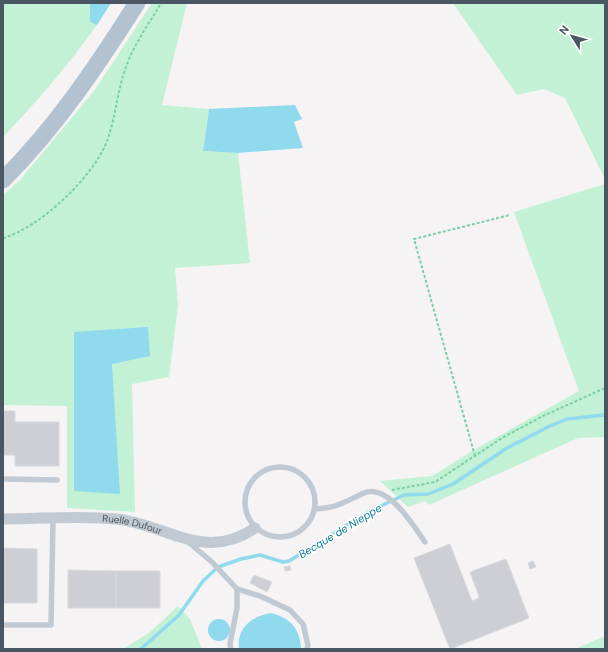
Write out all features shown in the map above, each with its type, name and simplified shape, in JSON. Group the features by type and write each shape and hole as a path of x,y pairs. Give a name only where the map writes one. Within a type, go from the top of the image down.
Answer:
{"main road":[{"path":"3,180 73,100 137,3"}],"street":[{"name":"Ruelle Dufour","path":"3,519 117,519 184,539 210,543 224,542 240,537 256,528"}],"lane":[{"path":"283,467 302,474 313,489 315,509 307,526 291,536 272,537 256,528 246,510 245,497 253,479 270,468 283,467"},
{"path":"3,479 57,480"},
{"path":"315,509 336,507 365,493 372,491 379,492 386,496 399,508 425,542"},
{"path":"3,625 51,626 52,519"},
{"path":"184,539 212,562 237,589 260,596 290,610 302,624 308,645 307,649"},
{"path":"231,649 230,644 237,608 237,589"}],"path":[{"path":"3,238 18,233 44,216 71,190 99,156 110,133 119,88 129,58 161,3"},
{"path":"475,456 414,239 510,215"},
{"path":"379,492 435,482 502,438 544,416 605,388"}],"green space":[{"path":"3,3 90,3 90,22 97,25 52,83 3,137"},
{"path":"152,3 187,3 162,105 209,109 203,151 238,153 250,263 175,268 178,306 169,377 132,384 135,512 67,508 67,406 3,405 3,195 20,180 94,91"},
{"path":"453,3 605,3 605,179 565,98 544,89 517,95"},
{"path":"605,184 605,437 578,438 429,505 425,501 408,507 380,481 432,476 472,451 579,391 514,212"},
{"path":"178,606 190,619 202,649 123,649 149,633"},
{"path":"605,636 605,649 575,649"}],"water":[{"path":"90,3 111,3 97,25 90,22"},
{"path":"295,105 302,119 294,122 303,148 238,153 203,151 209,109"},
{"path":"148,327 150,356 112,364 120,494 74,491 74,332"},
{"path":"271,613 284,618 293,625 299,636 301,649 239,649 240,635 247,624 258,617"},
{"path":"215,619 223,619 230,626 230,634 223,641 215,641 208,634 208,626"}],"building":[{"path":"3,411 15,411 15,422 59,422 59,466 15,466 15,455 3,455"},
{"path":"450,544 472,601 479,598 479,596 470,572 506,559 529,618 450,649 414,558"},
{"path":"3,548 37,549 37,603 3,603"},
{"path":"533,561 536,567 530,569 528,563"},
{"path":"290,566 291,570 285,571 284,567"},
{"path":"68,570 116,571 116,608 68,608"},
{"path":"116,571 160,571 160,608 116,608"},
{"path":"254,575 272,582 267,592 250,583"}],"waterway":[{"name":"Becque de Nieppe","path":"141,649 179,615 203,581 218,567 241,559 260,555 283,562 289,561 368,512 404,495 428,494 453,484 507,448 550,426 567,419 605,415"}]}
